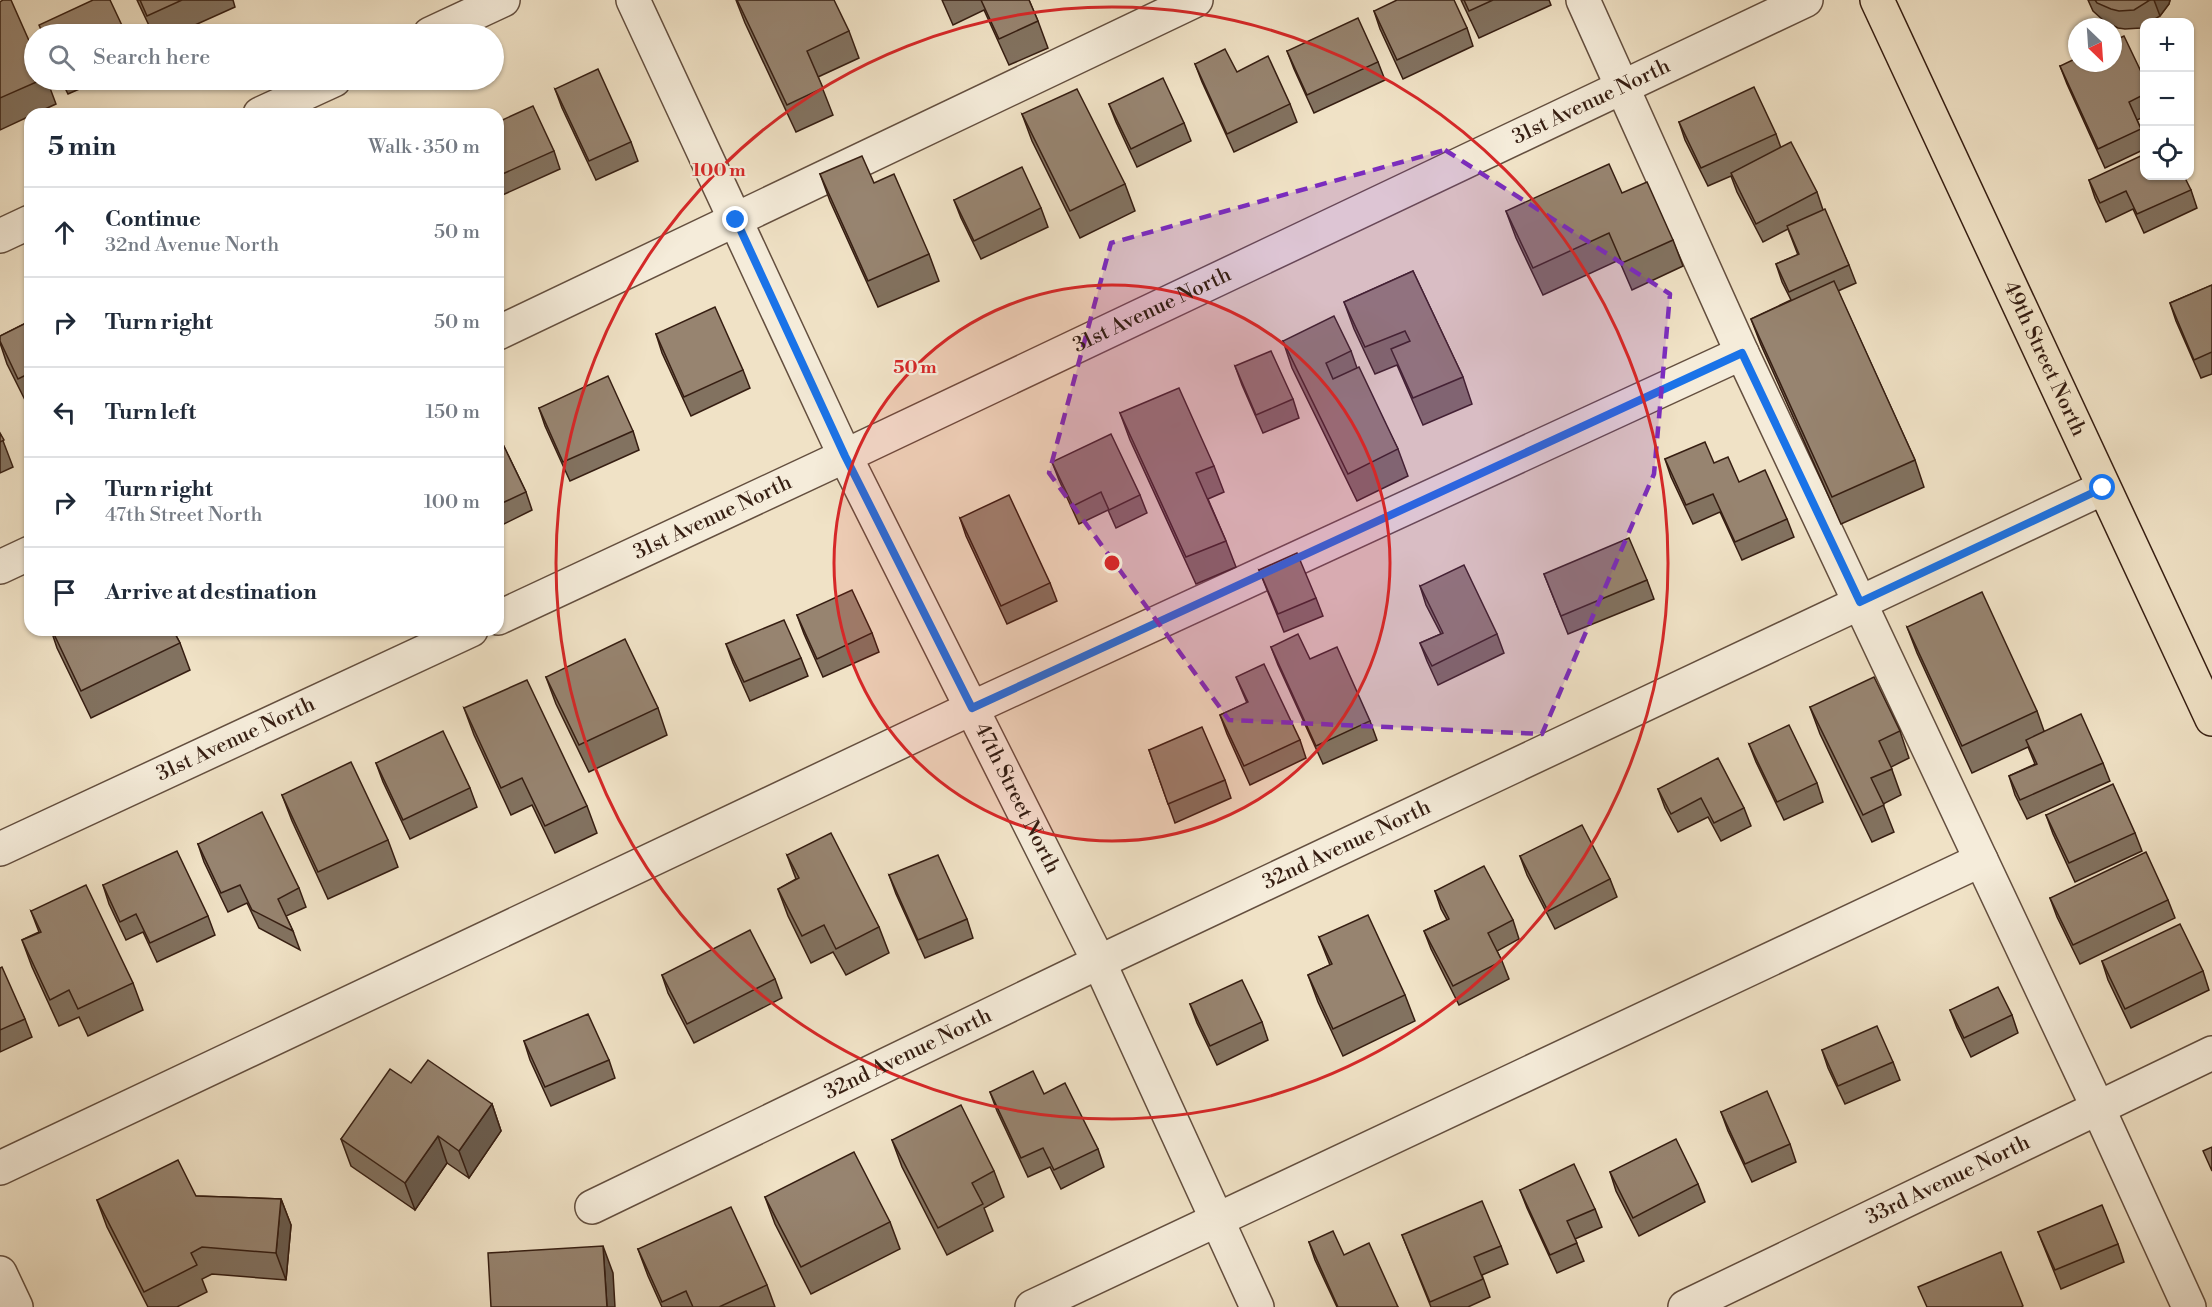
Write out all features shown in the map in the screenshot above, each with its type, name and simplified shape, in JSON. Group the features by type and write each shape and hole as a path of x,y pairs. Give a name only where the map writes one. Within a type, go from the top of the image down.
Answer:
{"main road":[{"name":"49th Street North","path":"1877,0 2212,719"}],"street":[{"path":"451,24 503,0"},
{"name":"47th Street North","path":"633,0 845,456 1099,962 1257,1307"},
{"path":"504,330 1196,0"},
{"path":"1583,0 1742,353 2098,1108 2188,1307"},
{"name":"31st Avenue North","path":"504,615 1806,0"},
{"path":"273,108 312,90"},
{"path":"0,236 24,225"},
{"path":"0,1168 972,708 1742,353"},
{"name":"32nd Avenue North","path":"592,1207 1099,962 2103,488"},
{"path":"0,567 24,556"},
{"name":"31st Avenue North","path":"0,849 458,636"},
{"path":"1032,1307 1981,860"},
{"name":"33rd Avenue North","path":"1685,1307 2212,1053"},
{"path":"0,1273 16,1307"}],"highlighted area":[{"path":"1445,150 1670,294 1654,474 1542,734 1229,720 1049,473 1111,243"}],"building":[{"path":"11,0 24,29 24,87 0,98 0,2"},
{"path":"93,0 110,0 121,24 41,24"},
{"path":"140,0 182,0 147,16"},
{"path":"737,0 834,0 849,31 807,51 823,88 787,105"},
{"path":"981,0 1029,0 1038,21 999,39"},
{"path":"1397,0 1454,0 1467,28 1397,60 1374,11"},
{"path":"1464,0 1493,0 1469,11"},
{"path":"2095,0 2150,0 2134,10 2119,11 2097,3"},
{"path":"1358,18 1378,62 1307,95 1287,51"},
{"path":"2124,36 2140,70 2140,96 2129,102 2140,129 2098,149 2060,66 2068,62 2068,72 2122,72 2122,37"},
{"path":"1225,49 1237,72 1268,56 1290,104 1227,134 1195,64"},
{"path":"598,69 631,142 589,161 555,89"},
{"path":"1163,78 1184,123 1131,149 1109,104"},
{"path":"1754,87 1776,134 1701,168 1679,122"},
{"path":"1077,89 1125,184 1070,211 1022,114"},
{"path":"533,106 554,151 504,173 504,119"},
{"path":"1791,142 1817,192 1756,224 1731,173"},
{"path":"862,156 874,183 894,174 929,254 868,281 820,174"},
{"path":"2140,156 2140,180 2186,180 2191,190 2137,214 2126,191 2100,203 2089,180"},
{"path":"1609,164 1622,193 1647,182 1673,240 1622,263 1609,233 1533,268 1506,211"},
{"path":"1022,167 1041,208 974,241 954,200"},
{"path":"1825,209 1849,265 1789,292 1776,264 1799,254 1787,226"},
{"path":"1413,271 1463,377 1413,398 1391,349 1410,341 1405,331 1365,347 1344,302"},
{"path":"1834,281 1915,460 1832,497 1751,319"},
{"path":"2212,285 2212,352 2194,360 2170,303"},
{"path":"715,307 743,370 684,397 656,334"},
{"path":"1334,316 1351,351 1326,363 1333,379 1359,367 1398,449 1348,474 1283,341"},
{"path":"24,324 24,376 18,379 0,341 0,336"},
{"path":"1271,351 1293,399 1256,415 1235,366"},
{"path":"608,376 633,431 563,462 539,408"},
{"path":"1179,388 1214,466 1196,473 1226,541 1186,557 1120,413"},
{"path":"1111,434 1140,495 1109,510 1101,492 1073,506 1052,462"},
{"path":"1705,442 1714,463 1728,457 1739,482 1765,470 1787,519 1735,542 1713,494 1686,505 1665,459"},
{"path":"504,446 526,492 504,502"},
{"path":"1009,495 1050,583 1001,606 960,518"},
{"path":"1629,538 1647,580 1561,616 1544,574"},
{"path":"1297,553 1316,598 1278,614 1259,570"},
{"path":"1464,565 1497,634 1432,666 1420,643 1443,633 1420,586"},
{"path":"852,590 872,633 817,659 797,615"},
{"path":"1982,592 2037,711 1962,746 1907,627"},
{"path":"784,620 801,658 744,682 726,644"},
{"path":"1298,634 1310,659 1337,647 1370,721 1316,746 1271,647"},
{"path":"55,636 176,636 180,643 81,691"},
{"path":"625,639 658,708 579,745 546,677"},
{"path":"1264,664 1300,740 1244,766 1220,715 1248,702 1236,677"},
{"path":"1874,677 1900,731 1879,741 1892,769 1871,778 1884,805 1863,815 1810,707"},
{"path":"527,680 587,806 545,826 522,778 501,788 464,708"},
{"path":"2081,714 2103,763 2020,800 2009,776 2037,764 2026,740"},
{"path":"1789,725 1817,783 1777,802 1749,744"},
{"path":"1202,727 1225,780 1168,804 1149,750"},
{"path":"443,731 470,788 403,820 376,763"},
{"path":"1718,758 1744,808 1714,823 1701,798 1671,814 1658,789"},
{"path":"351,762 388,840 318,872 282,795"},
{"path":"2113,784 2135,833 2069,863 2046,815"},
{"path":"262,812 299,888 278,899 293,931 252,910 240,885 221,893 198,844"},
{"path":"1582,825 1610,879 1548,911 1520,856"},
{"path":"831,833 879,927 836,949 824,925 802,936 778,889 799,878 787,855"},
{"path":"177,851 208,916 150,943 136,914 120,922 103,885"},
{"path":"2146,852 2168,900 2073,945 2050,898"},
{"path":"938,855 967,919 918,940 889,875"},
{"path":"1484,866 1513,920 1488,933 1502,961 1453,986 1424,931 1449,919 1435,891"},
{"path":"86,885 133,983 78,1009 69,990 50,1000 22,940 41,932 31,911"},
{"path":"1368,915 1405,995 1333,1029 1308,975 1332,964 1319,937"},
{"path":"2180,924 2203,971 2125,1009 2102,961"},
{"path":"750,930 775,979 687,1024 662,975"},
{"path":"2,967 25,1019 0,1030 0,968"},
{"path":"1242,980 1262,1022 1210,1046 1190,1004"},
{"path":"1998,987 2012,1015 1964,1038 1950,1010"},
{"path":"588,1014 609,1060 545,1087 524,1041"},
{"path":"1877,1026 1893,1062 1838,1086 1822,1050"},
{"path":"428,1060 492,1104 459,1151 438,1136 405,1183 341,1139 390,1069 411,1083"},
{"path":"1033,1071 1044,1094 1065,1083 1098,1149 1054,1170 1043,1148 1021,1158 990,1092"},
{"path":"1767,1091 1790,1144 1745,1164 1721,1112"},
{"path":"961,1105 994,1171 972,1183 983,1204 938,1228 892,1140"},
{"path":"1676,1139 1698,1184 1633,1218 1610,1172"},
{"path":"2212,1147 2212,1171 2203,1151"},
{"path":"854,1152 890,1222 801,1267 765,1197"},
{"path":"178,1160 196,1196 281,1199 276,1253 202,1247 191,1253 197,1265 144,1292 97,1200"},
{"path":"1574,1164 1595,1209 1567,1221 1577,1243 1550,1255 1520,1190"},
{"path":"1482,1201 1501,1246 1474,1257 1483,1279 1430,1302 1402,1235"},
{"path":"2102,1205 2118,1244 2055,1270 2038,1232"},
{"path":"731,1207 767,1285 719,1307 693,1307 686,1291 662,1302 638,1249"},
{"path":"1333,1231 1344,1255 1369,1243 1398,1307 1338,1307 1309,1242"},
{"path":"603,1246 607,1307 491,1307 488,1253"},
{"path":"2001,1252 2023,1306 1927,1307 1918,1287"}],"route":[{"path":"736,220 845,456 972,708 1742,353 1860,602 2103,488"}]}
